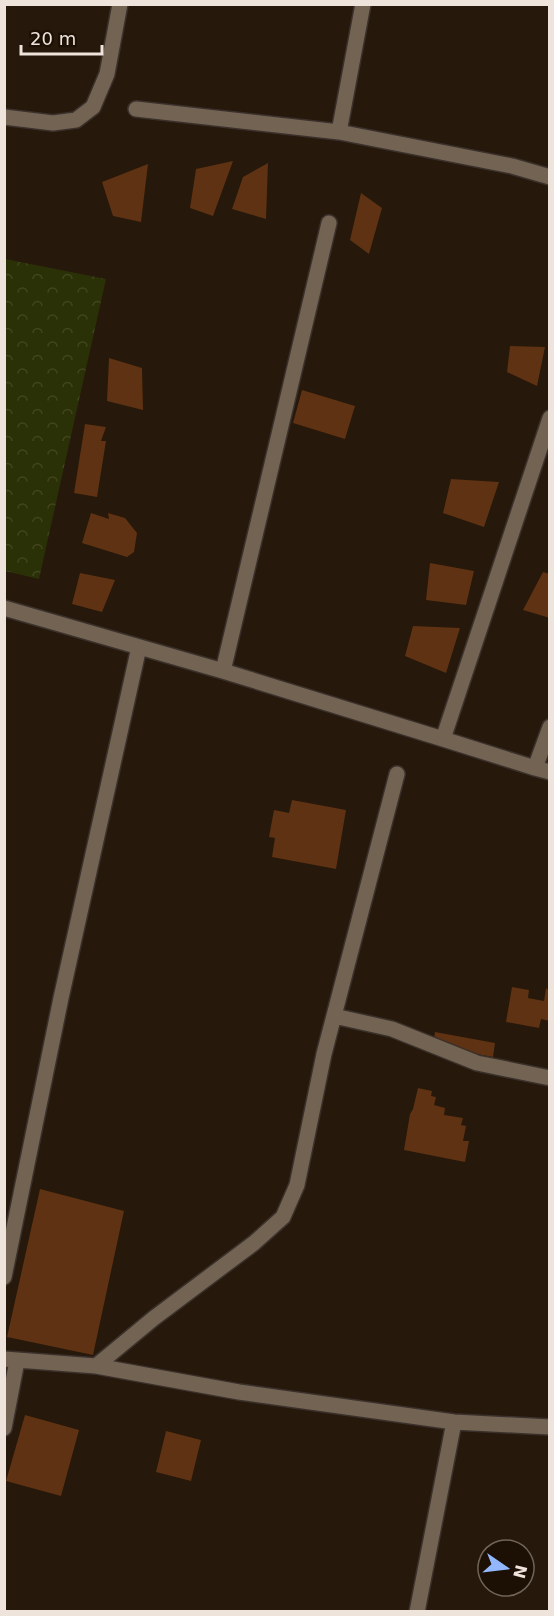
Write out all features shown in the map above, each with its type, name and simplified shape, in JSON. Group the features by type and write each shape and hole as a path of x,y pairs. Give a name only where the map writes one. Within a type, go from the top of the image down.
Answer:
{"street":[{"path":"4,117 53,123 76,120 93,107 107,74 120,4"},
{"path":"339,132 363,4"},
{"path":"136,109 339,132 512,165 549,177"},
{"path":"223,671 329,223"},
{"path":"443,740 549,418"},
{"path":"4,608 223,671 542,770 549,727"},
{"path":"4,1277 61,998 139,646"},
{"path":"96,1366 154,1318 254,1244 283,1217 297,1185 324,1054 397,774"},
{"path":"334,1016 392,1029 477,1063 549,1078"},
{"path":"4,1428 11,1360 96,1366 239,1392 454,1422 549,1427"},
{"path":"417,1611 454,1422"}],"green space":[{"path":"5,259 106,279 39,579 5,571"}],"building":[{"path":"233,161 213,216 190,208 196,169"},
{"path":"268,163 266,219 232,209 243,177"},
{"path":"148,164 141,222 113,216 102,182"},
{"path":"361,193 382,208 369,254 350,240"},
{"path":"510,346 545,347 537,386 507,372"},
{"path":"109,358 142,368 143,410 107,401"},
{"path":"302,390 355,406 345,439 293,423"},
{"path":"85,424 106,427 101,441 106,441 97,497 74,493"},
{"path":"451,479 499,482 484,527 443,513"},
{"path":"91,513 109,519 108,513 125,518 137,533 134,552 127,557 82,543"},
{"path":"430,563 474,571 466,605 426,600"},
{"path":"543,572 550,574 550,618 523,610"},
{"path":"80,573 115,580 102,612 72,604"},
{"path":"413,626 460,628 446,673 405,656"},
{"path":"292,800 346,810 336,869 272,857 275,838 269,837 274,810 289,813"},
{"path":"512,987 529,990 528,998 544,1001 546,988 550,992 550,1021 541,1019 539,1028 506,1022"},
{"path":"435,1032 495,1043 493,1057 433,1046"},
{"path":"418,1088 432,1091 431,1096 436,1097 434,1105 445,1108 444,1115 463,1118 461,1125 466,1126 463,1141 469,1141 465,1162 404,1150 410,1114"},
{"path":"40,1189 124,1211 93,1355 7,1337"},
{"path":"25,1415 79,1430 61,1496 6,1481"},
{"path":"166,1431 201,1440 191,1481 156,1472"}]}
